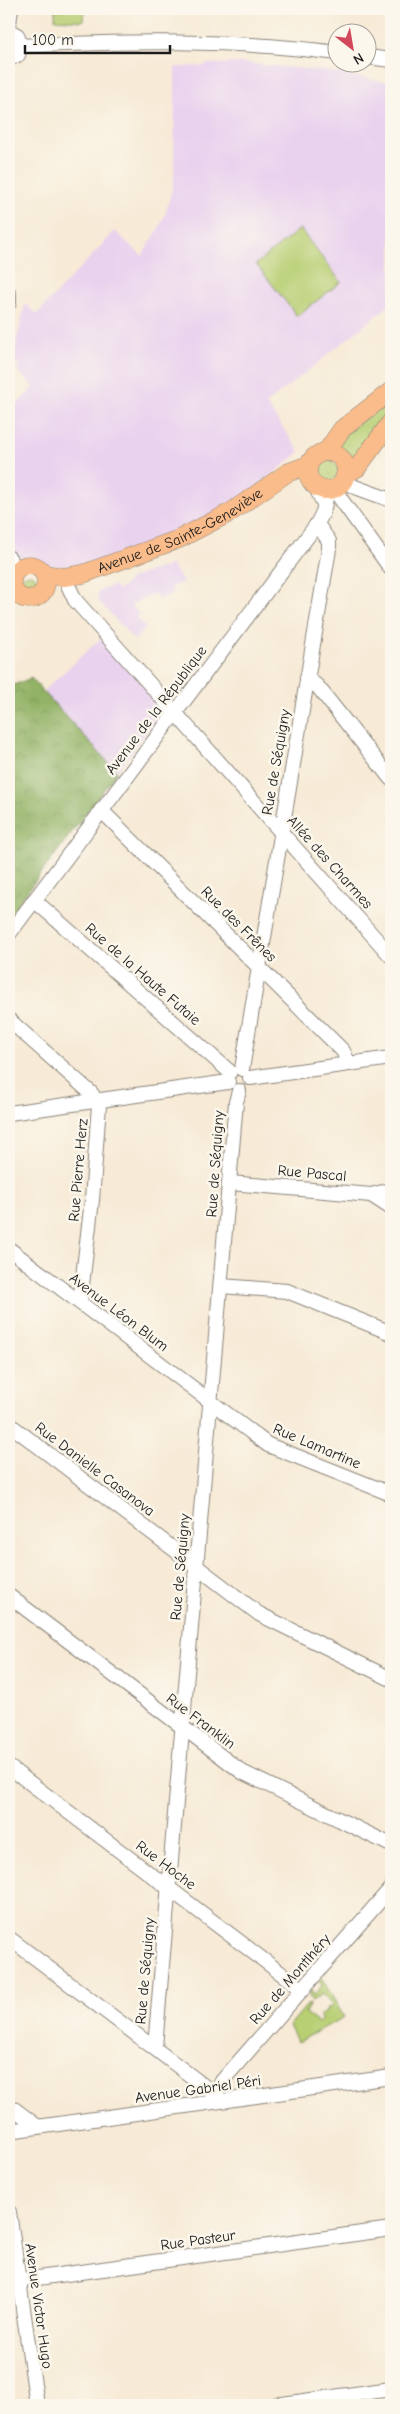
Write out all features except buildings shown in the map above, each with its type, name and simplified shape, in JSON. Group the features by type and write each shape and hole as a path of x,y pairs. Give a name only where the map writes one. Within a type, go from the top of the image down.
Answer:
{"main road":[{"path":"326,483 315,456 326,452 342,429 391,391"},
{"path":"45,580 68,585 104,576 201,538 236,518 285,481 326,483 357,468 391,422"},
{"path":"326,452 337,455 345,469 326,483"},
{"name":"Avenue de Sainte-Geneviève","path":"45,580 83,574 179,539 231,512 287,473 326,483"},
{"path":"13,563 39,568 45,580 35,598 14,598 11,582 13,563"}],"street":[{"path":"9,23 11,9"},
{"path":"9,31 17,36 21,46 18,54 9,59"},
{"path":"21,46 162,42 255,45 328,52"},
{"path":"378,58 391,60"},
{"path":"9,294 9,303"},
{"path":"326,483 355,487 391,500"},
{"path":"326,483 340,498 391,569"},
{"name":"Avenue de la République","path":"9,934 317,524 323,512 326,483"},
{"name":"Rue de Séquigny","path":"237,1075 258,966 329,549 329,541 317,524"},
{"name":"Allée des Charmes","path":"68,585 75,600 391,956"},
{"path":"308,678 318,686 391,778"},
{"name":"Rue des Frênes","path":"101,810 343,1050 349,1064"},
{"name":"Rue de la Haute Futaie","path":"34,900 237,1075 232,1088 239,1091"},
{"name":"Rue Pierre Herz","path":"9,1020 98,1100 100,1112 80,1302"},
{"path":"9,1112 98,1100 237,1075 391,1058"},
{"name":"Rue de Séquigny","path":"155,2047 236,1102 239,1091"},
{"name":"Rue Pascal","path":"230,1183 371,1195 391,1190"},
{"path":"371,1195 391,1208"},
{"name":"Avenue Léon Blum","path":"9,1249 210,1401"},
{"path":"221,1286 287,1291 391,1333"},
{"name":"Rue Lamartine","path":"210,1401 274,1448 391,1494"},
{"name":"Rue Danielle Casanova","path":"9,1424 258,1614 391,1679"},
{"name":"Rue Franklin","path":"9,1596 250,1778 391,1845"},
{"name":"Rue Hoche","path":"9,1767 303,1990"},
{"name":"Rue de Montlhéry","path":"217,2099 222,2081 391,1888"},
{"path":"9,1938 155,2047 217,2099"},
{"name":"Avenue Gabriel Péri","path":"9,2131 217,2099 391,2077"},
{"path":"9,2105 38,2127"},
{"name":"Avenue Victor Hugo","path":"9,2212 14,2282 37,2405"},
{"name":"Rue Pasteur","path":"14,2282 391,2229"},
{"path":"275,2405 391,2389"}],"shaded area":[{"path":"242,63 325,71 391,83 391,304 266,404 300,452 236,503 215,517 76,572 33,560 20,559 9,550 9,417 16,410 14,408 34,387 17,370 20,364 12,362 25,304 37,314 115,231 142,256 158,230 166,212 174,180 175,67 205,66 205,64"},
{"path":"170,564 183,582 171,587 173,593 158,599 155,593 131,605 139,614 136,617 146,628 134,640 98,600 98,592 113,585 118,591 132,578 163,567 164,569"},
{"path":"101,638 161,706 161,713 117,772 42,692"}],"green space":[{"path":"55,9 84,9 83,21 55,19"},
{"path":"300,229 341,282 297,316 256,264"},
{"path":"389,401 391,410 354,462 349,454 339,445 347,432"},
{"path":"326,459 335,462 338,471 335,480 326,483 317,480 314,471 317,462"},
{"path":"25,574 33,574 38,579 36,590 25,592 20,587 20,579"},
{"path":"31,678 117,772 9,916 9,687"},
{"path":"321,1977 344,2017 298,2042 289,2026 307,2005 310,2004 305,2013 318,2023 321,2020 320,2016 326,2012 327,2008 333,2006 322,1994 312,2001 308,1994 311,1990 314,1995 322,1986 319,1980"}]}
